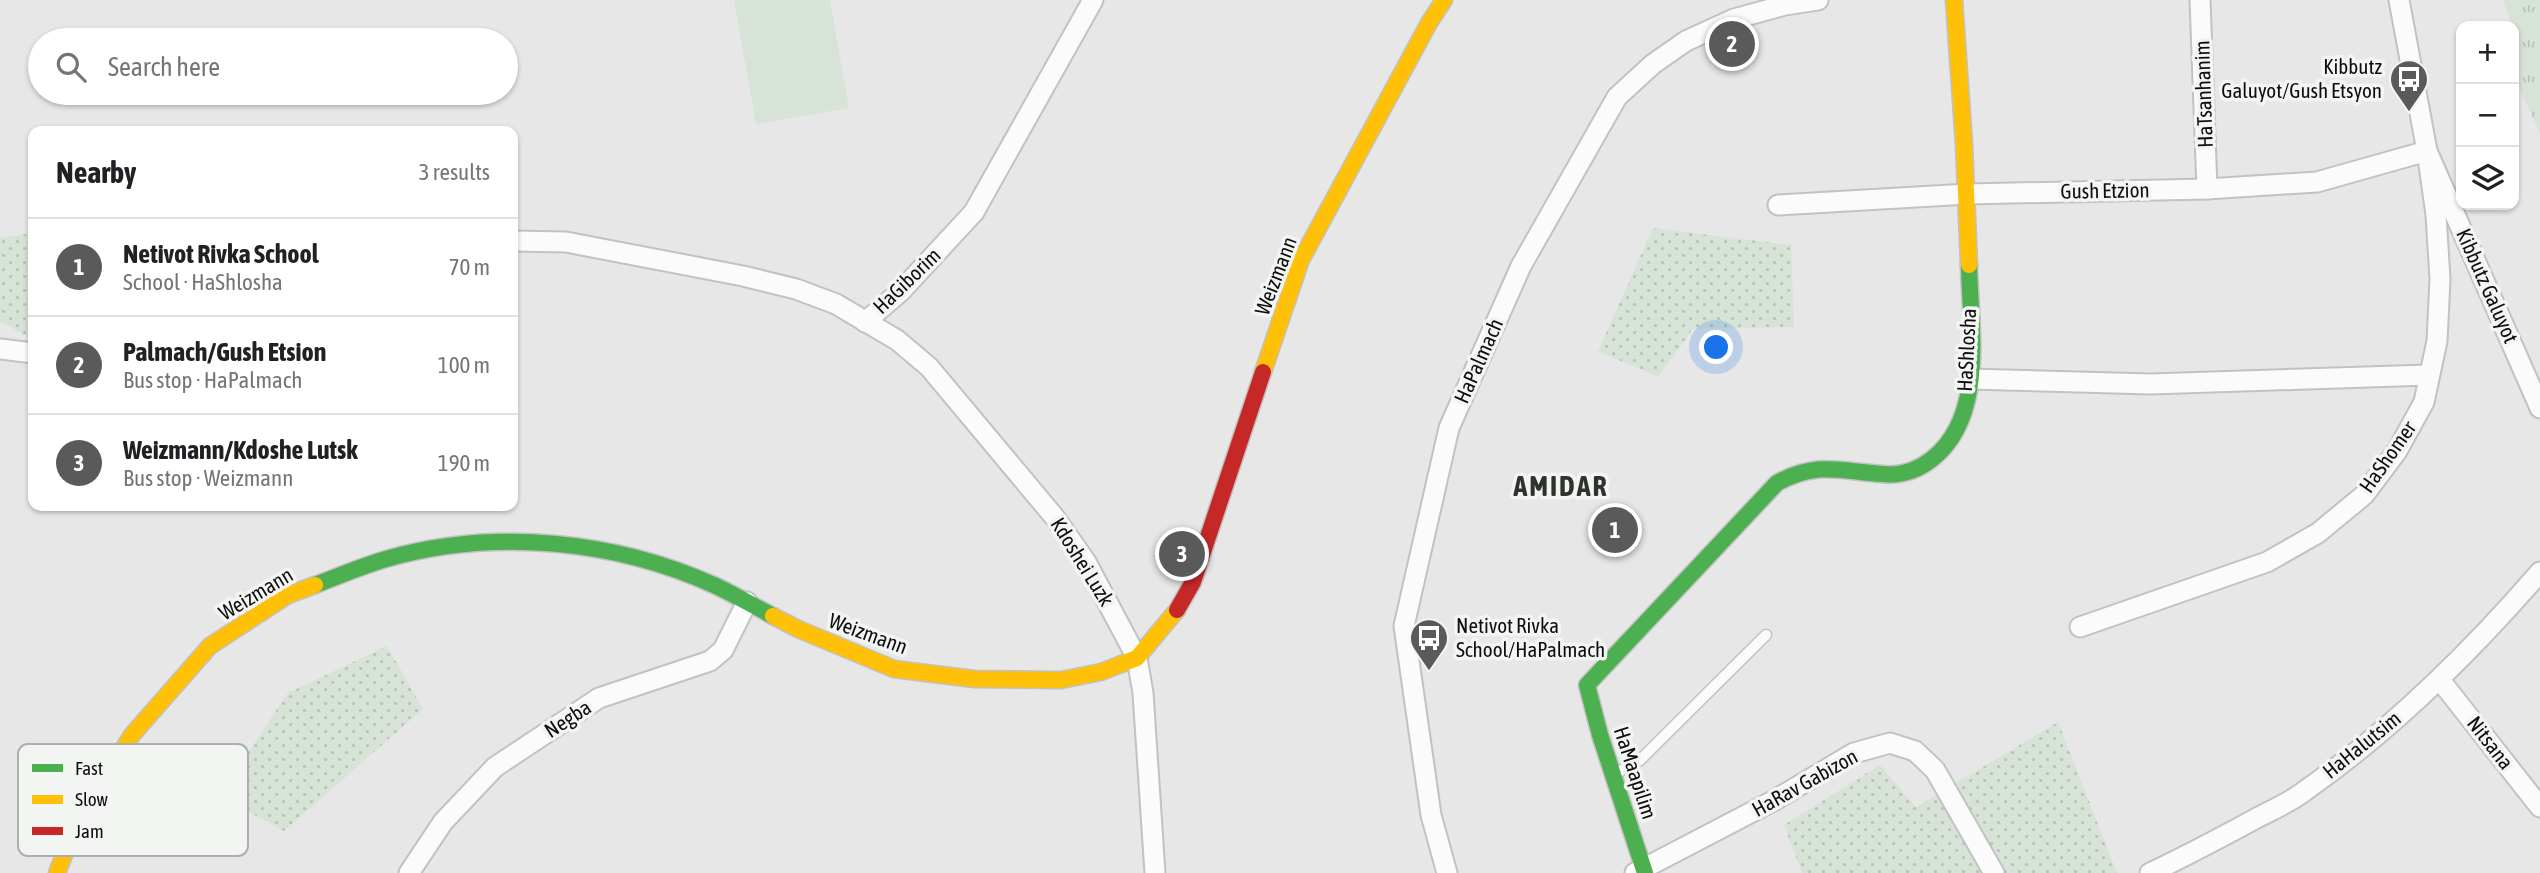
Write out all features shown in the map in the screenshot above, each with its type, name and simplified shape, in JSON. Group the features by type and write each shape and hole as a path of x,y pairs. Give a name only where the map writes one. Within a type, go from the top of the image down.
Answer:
{"street":[{"name":"HaGiborim","path":"518,241 566,242 743,276 796,289 836,304 865,322 901,291 974,212 1093,0"},
{"name":"Weizmann","path":"126,744 210,646 288,594 386,559 446,546 513,541 564,545 612,553 672,569 716,586 798,629 894,669 974,679 1061,680 1101,672 1137,657 1174,615 1193,582 1301,260 1444,0"},
{"name":"HaPalmach","path":"1447,873 1431,815 1404,626 1449,428 1521,266 1617,97 1653,64 1686,41 1734,19 1785,5 1818,0"},
{"name":"HaShlosha","path":"1587,685 1777,482 1814,468 1894,475 1923,466 1951,444 1963,415 1970,366 1968,194 1954,0"},
{"name":"HaTsanhanim","path":"2200,0 2207,189"},
{"name":"Kibbutz Galuyot","path":"2399,0 2427,151 2540,408"},
{"name":"Gush Etzion","path":"1778,205 1968,194 2207,189 2317,181 2427,151"},
{"name":"HaShomer","path":"2080,627 2267,562 2318,533 2364,495 2397,451 2424,402 2437,341 2440,279 2436,215 2427,151"},
{"name":"Kdoshei Luzk","path":"865,322 897,340 929,367 1056,519 1086,562 1137,657 1143,693 1155,873"},
{"path":"0,349 28,352"},
{"path":"1969,379 2162,384 2429,375"},
{"name":"HaHalutsim","path":"2150,873 2304,792 2374,738 2440,680 2494,625 2540,572"},
{"name":"Negba","path":"409,873 443,822 495,766 599,698 710,661 723,650 747,602"},
{"name":"Nitsana","path":"2440,680 2540,807"},
{"name":"HaMaapilim","path":"1587,685 1641,872"},
{"name":"HaRav Gabizon","path":"1641,872 1773,801 1854,753 1891,743 1914,751 1935,770 1994,873"},
{"name":"Weizmann","path":"57,873 64,856"}],"lane":[{"path":"1613,775 1640,760 1766,635"}],"green space":[{"path":"734,0 830,0 849,108 756,124"},
{"path":"2503,0 2540,0 2540,133 2519,88 2519,21 2510,21"},
{"path":"1653,228 1791,245 1794,327 1693,329 1658,377 1598,351"},
{"path":"28,234 28,337 0,321 0,238"},
{"path":"387,646 423,709 284,831 248,812 248,753 288,693"},
{"path":"2058,722 2117,873 1802,873 1784,825 1880,765 1916,807"}],"traffic: fast":[{"path":"1645,873 1600,735 1587,685 1777,483 1791,476 1816,470 1889,474 1908,472 1932,459 1949,441 1961,419 1968,395 1971,369 1969,265"},
{"path":"315,585 377,562 427,549 511,542 553,544 595,549 677,570 716,586 773,616"}],"traffic: slow":[{"path":"1263,372 1301,260 1444,0"},
{"path":"1954,0 1969,265"},
{"path":"126,744 210,646 288,595 315,585"},
{"path":"773,616 894,669 974,679 1061,680 1101,672 1137,658 1177,610"},
{"path":"57,873 64,856"}],"traffic: jam":[{"path":"1177,610 1193,582 1263,372"}],"place":[{"name":"Palmach/Gush Etsion","path":"1732,44"},
{"name":"Kibbutz Galuyot/Gush Etsyon","path":"2409,113"},
{"name":"Netivot Rivka School","path":"1615,530"},
{"name":"Weizmann/Kdoshe Lutsk","path":"1182,554"},
{"name":"Netivot Rivka School/HaPalmach","path":"1429,672"}],"district":[{"name":"AMIDAR","path":"1561,486"}]}
